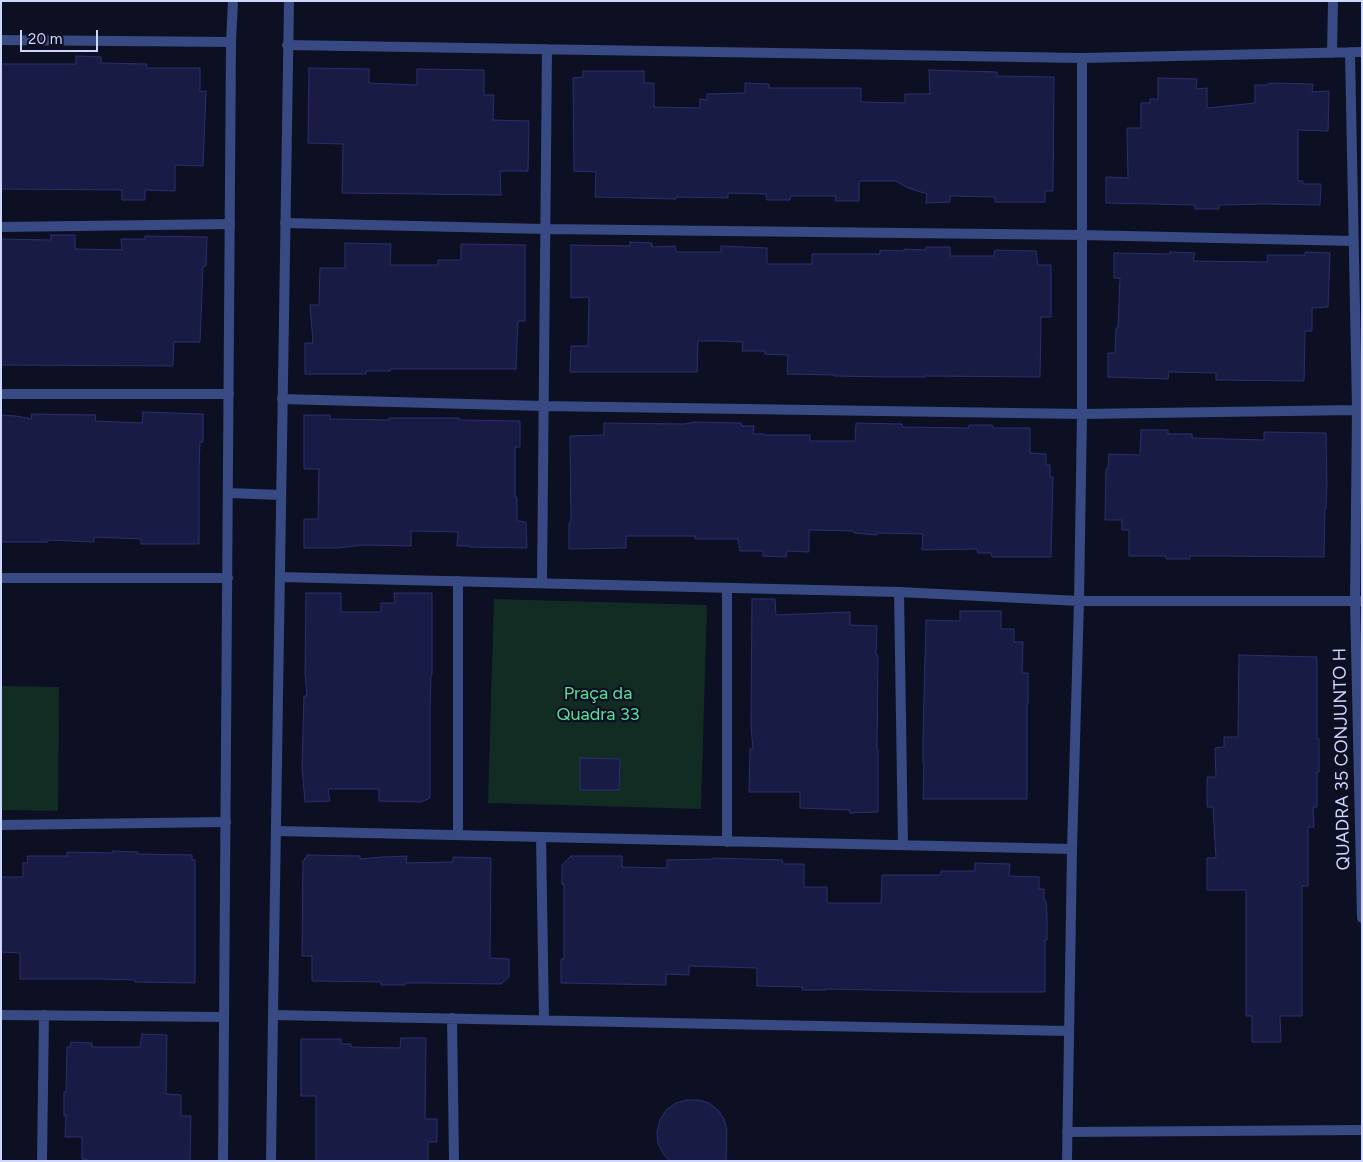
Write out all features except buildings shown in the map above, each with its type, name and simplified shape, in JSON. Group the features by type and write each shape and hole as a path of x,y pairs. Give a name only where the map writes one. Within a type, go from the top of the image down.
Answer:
{"street":[{"path":"223,1161 233,1"},
{"path":"272,1161 289,1"},
{"path":"1332,52 1333,1"},
{"path":"1,40 232,42"},
{"path":"287,45 1082,58 1362,52"},
{"path":"542,583 547,50"},
{"name":"QUADRA 35 CONJUNTO H","path":"1350,52 1357,410 1362,918"},
{"path":"1067,1161 1082,414 1082,58"},
{"path":"285,222 545,229 1082,235 1354,241"},
{"path":"1,227 230,224"},
{"path":"1,394 229,394"},
{"path":"282,399 543,406 1082,414 1357,410"},
{"path":"228,493 281,495"},
{"path":"280,577 899,592 1079,601 1358,601"},
{"path":"1,578 228,578"},
{"path":"458,582 458,835"},
{"path":"727,588 727,842"},
{"path":"899,592 903,845"},
{"path":"1,825 226,822"},
{"path":"276,831 1072,849"},
{"path":"541,837 544,1020"},
{"path":"1,1015 224,1017"},
{"path":"42,1161 44,1015"},
{"path":"273,1015 1069,1031"},
{"path":"452,1018 454,1161"},
{"path":"1067,1132 1362,1130"}],"green space":[{"name":"Praça da Quadra 33","path":"494,599 707,605 701,809 488,803"},
{"path":"1,686 59,687 58,811 1,810"}]}
